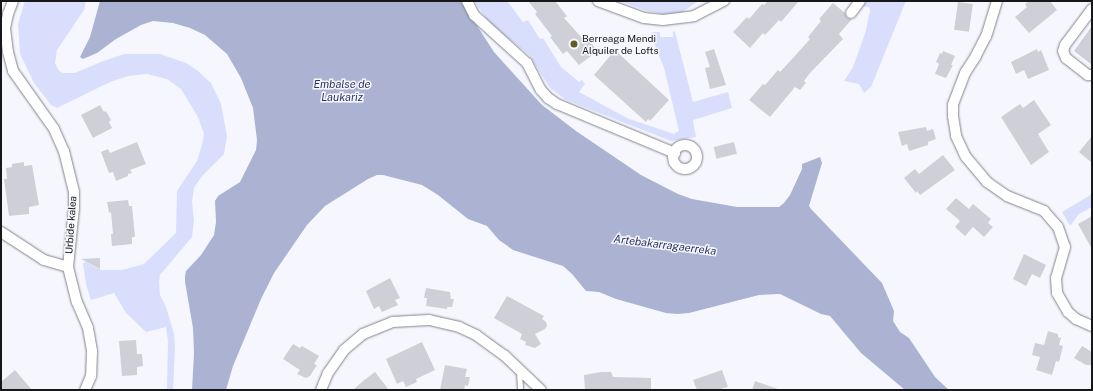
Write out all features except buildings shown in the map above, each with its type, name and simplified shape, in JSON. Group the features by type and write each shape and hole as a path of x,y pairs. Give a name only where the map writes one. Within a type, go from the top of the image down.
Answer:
{"street":[{"name":"Urbide kalea","path":"13,1 5,28 8,52 13,71 54,129 64,151 74,192 74,208 68,267 77,302 88,328 92,351 91,376 85,390"},
{"path":"467,1 474,15 527,64 541,90 548,98 557,104 675,153"},
{"path":"598,1 644,18 664,20 694,16 724,1"},
{"path":"851,12 860,1"},
{"path":"997,1 986,36 965,73 953,105 956,136 966,157 987,182 1007,196 1044,211 1058,227 1065,247 1056,278 1057,293 1068,312 1076,319 1092,326"},
{"path":"1092,9 1065,45 1063,51 1066,58 1088,75 1092,75"},
{"path":"1,232 44,260 68,267"},
{"path":"321,390 328,373 344,350 363,334 392,322 429,320 459,327 482,339 504,355 541,390"}],"lane":[{"path":"519,369 520,390"}],"shaded area":[{"path":"25,1 86,1 84,10 57,50 55,63 59,71 63,73 75,73 124,54 160,54 186,63 198,71 211,83 221,104 227,136 224,154 202,176 194,188 192,202 194,221 192,237 160,275 160,295 166,307 174,334 175,347 173,390 167,390 168,341 166,327 146,332 126,313 114,293 91,300 86,284 83,263 86,262 101,270 122,270 144,264 176,233 177,191 197,161 202,145 204,134 198,117 181,89 167,79 147,74 128,76 110,82 57,108 51,105 34,83 20,54 18,24"},
{"path":"474,1 507,1 523,22 528,20 540,39 543,38 561,67 579,82 582,80 585,84 579,92 629,119 674,134 679,131 664,68 650,33 654,32 660,32 660,37 673,37 673,31 675,32 693,102 728,92 732,108 693,120 696,137 671,141 566,100 550,88 529,55 490,23"},
{"path":"620,1 698,1 681,13 668,15 647,11"},
{"path":"866,1 906,1 871,87 864,93 859,84 844,81 853,67 865,34 870,11 869,7 861,6"},
{"path":"1092,194 1092,207 1079,214 1070,226 1062,212"}],"water":[{"name":"Embalse de Laukariz","path":"100,1 461,1 494,52 542,105 576,131 641,175 678,194 692,199 737,207 779,207 790,195 802,169 802,164 820,157 822,163 809,206 882,283 894,311 893,321 900,332 909,338 935,377 949,390 905,390 861,353 830,316 821,314 780,294 759,295 689,313 677,314 666,313 616,299 599,292 586,291 572,274 563,266 513,250 499,240 487,226 468,219 438,195 422,185 383,175 377,175 325,206 307,225 274,273 261,299 233,366 226,390 192,390 194,353 193,328 185,282 186,271 201,255 214,235 216,222 215,201 218,196 240,182 256,150 257,140 253,108 241,78 227,54 205,35 190,28 173,23 153,21 141,25 116,39 97,53 83,59 80,57 90,37"}],"place":[{"name":"Berreaga Mendi Alquiler de Lofts","path":"574,44"}],"water label":[{"name":"Artebakarragaerreka","path":"665,245"}]}
